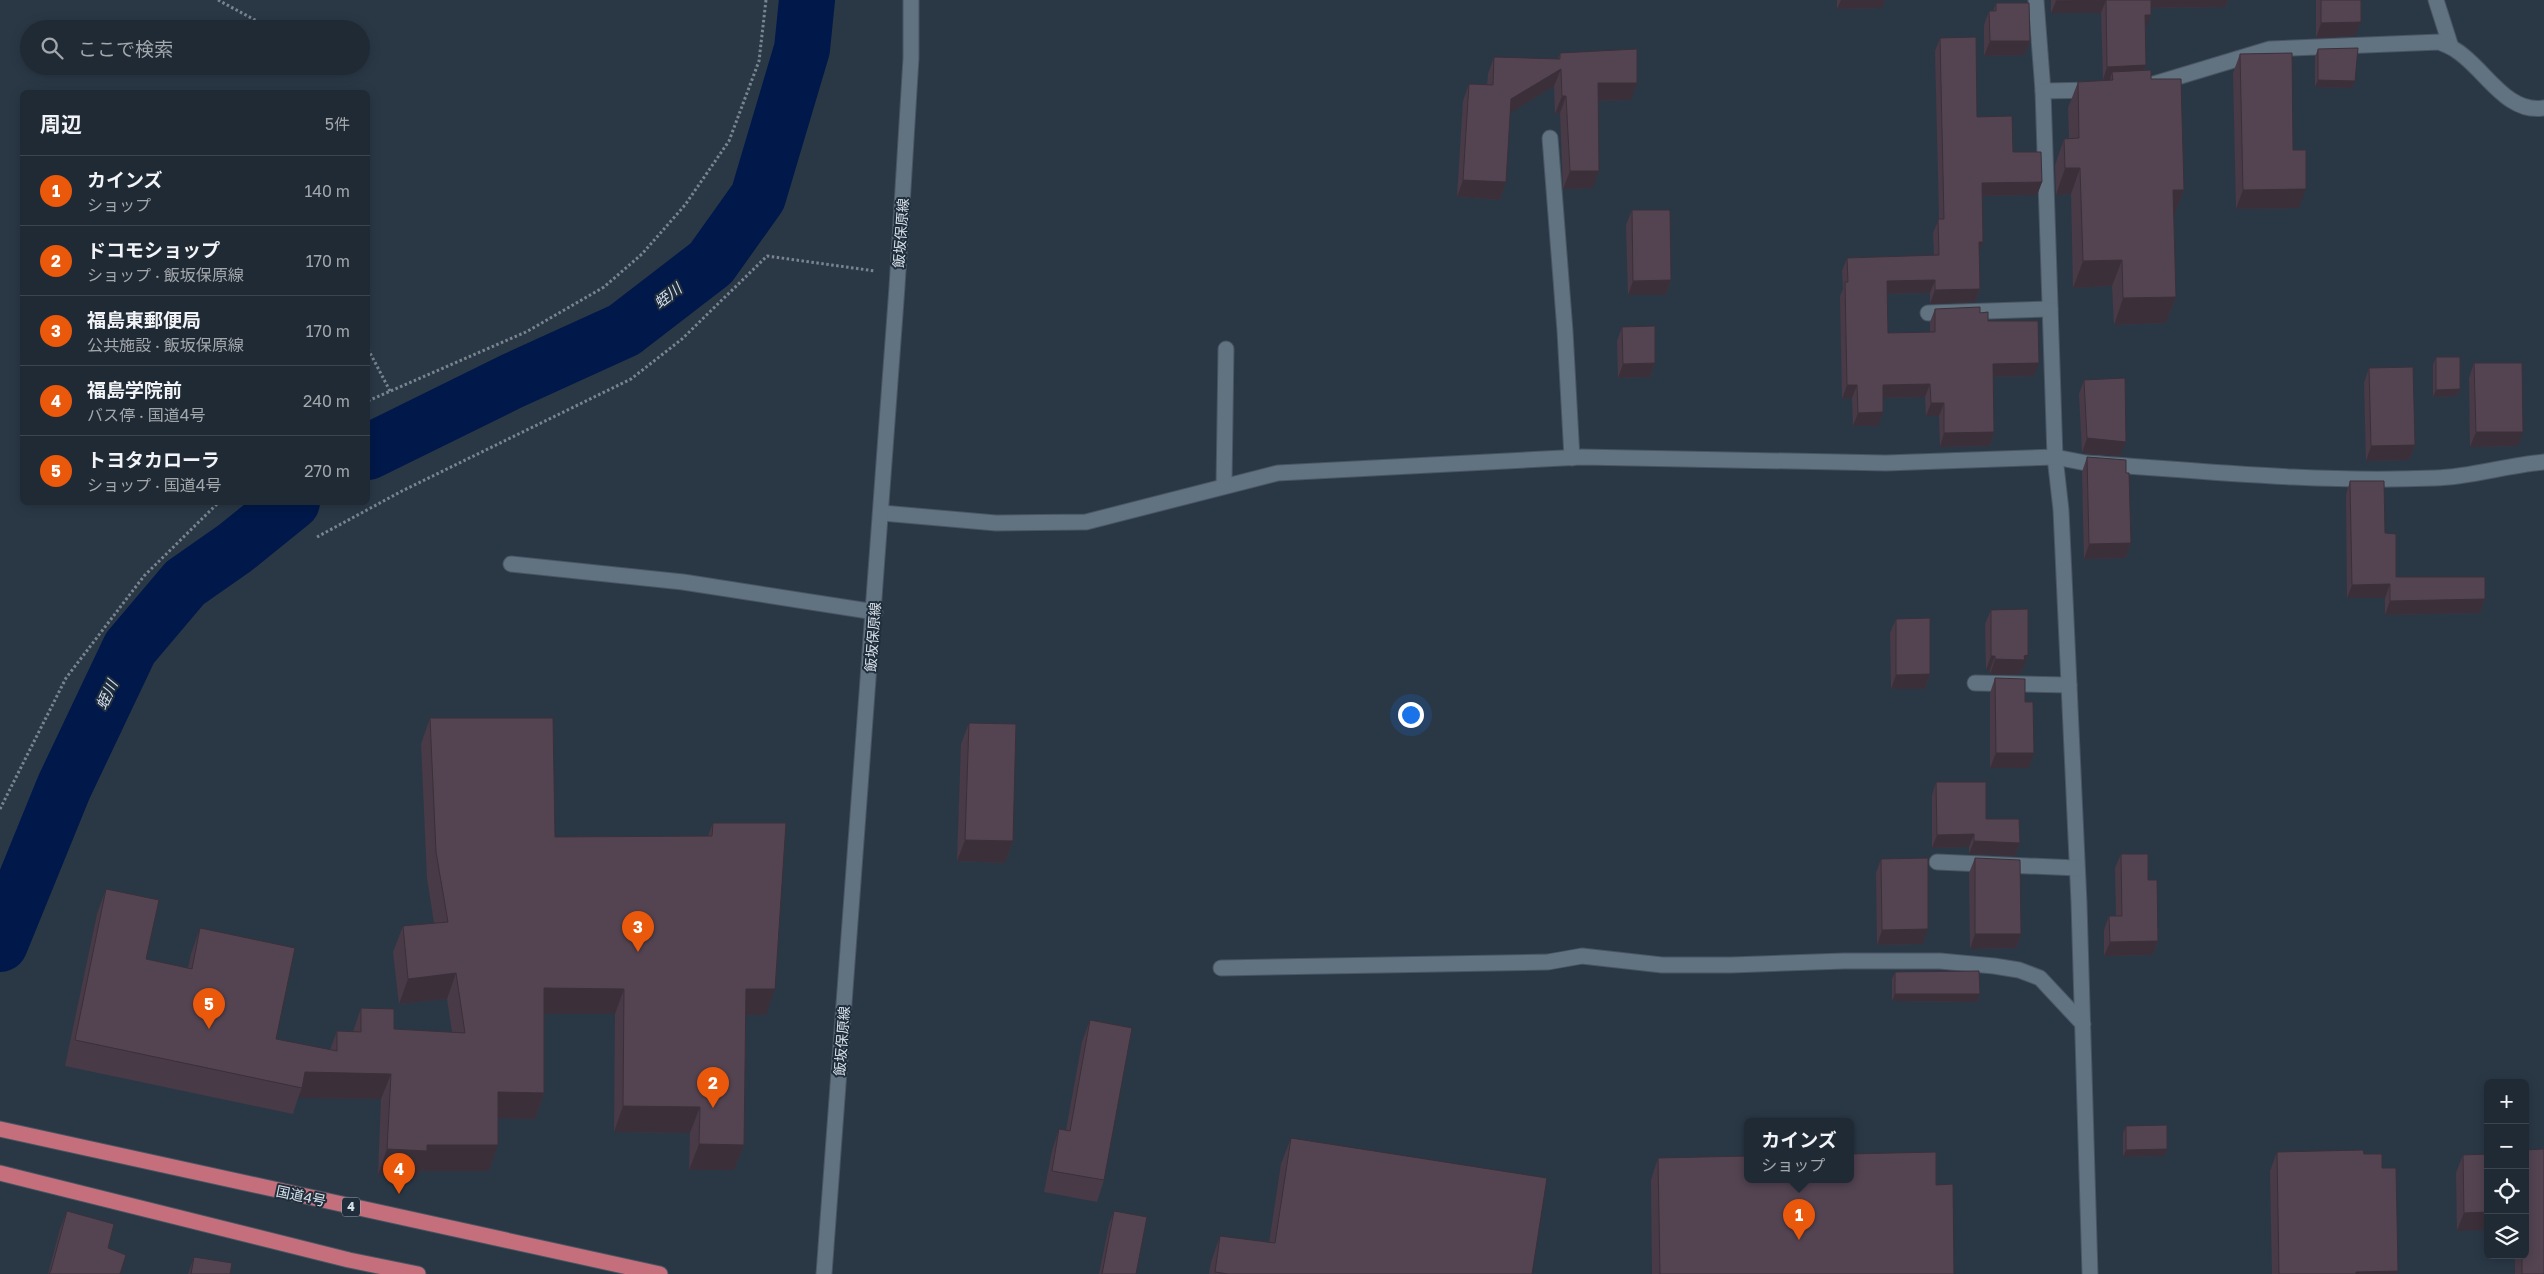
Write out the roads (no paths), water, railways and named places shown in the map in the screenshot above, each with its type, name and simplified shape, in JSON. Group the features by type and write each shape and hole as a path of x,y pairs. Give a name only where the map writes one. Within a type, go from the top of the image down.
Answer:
{"highway":[{"name":"国道4号","path":"0,1129 42,1140 660,1274"},
{"path":"0,1174 349,1260 418,1274"}],"street":[{"name":"飯坂保原線","path":"824,1274 882,513 912,58 911,0"},
{"path":"2036,0 2042,91 2055,457 2061,510 2077,868 2090,1274"},
{"path":"2436,0 2451,47"},
{"path":"2140,87 2270,49 2440,42 2458,51 2514,103 2531,110 2544,108"},
{"path":"2042,91 2111,90"},
{"path":"1550,138 1565,331 1572,458"},
{"path":"1928,313 2050,309"},
{"path":"1224,485 1226,349"},
{"path":"882,513 996,523 1086,522 1174,501 1224,485 1278,473 1572,458 1886,463 2055,457 2095,464 2283,477 2363,479 2437,478 2544,462"},
{"path":"511,564 683,582 875,612"},
{"path":"1975,683 2069,685"},
{"path":"1937,862 2077,868"},
{"path":"1221,968 1548,962 1582,956 1662,965 1940,961 2019,970 2040,978 2083,1024"}],"waterway":[{"name":"蛭川","path":"370,451 512,381 624,330 711,263 758,197 802,49 807,0"},
{"name":"蛭川","path":"0,944 64,787 130,648 185,583 235,548 288,505"}],"place":[{"name":"福島東郵便局","path":"638,952"},
{"name":"トヨタカローラ","path":"209,1029"},
{"name":"ドコモショップ","path":"713,1108"},
{"name":"福島学院前","path":"399,1194"},
{"name":"カインズ","path":"1799,1240"}]}
